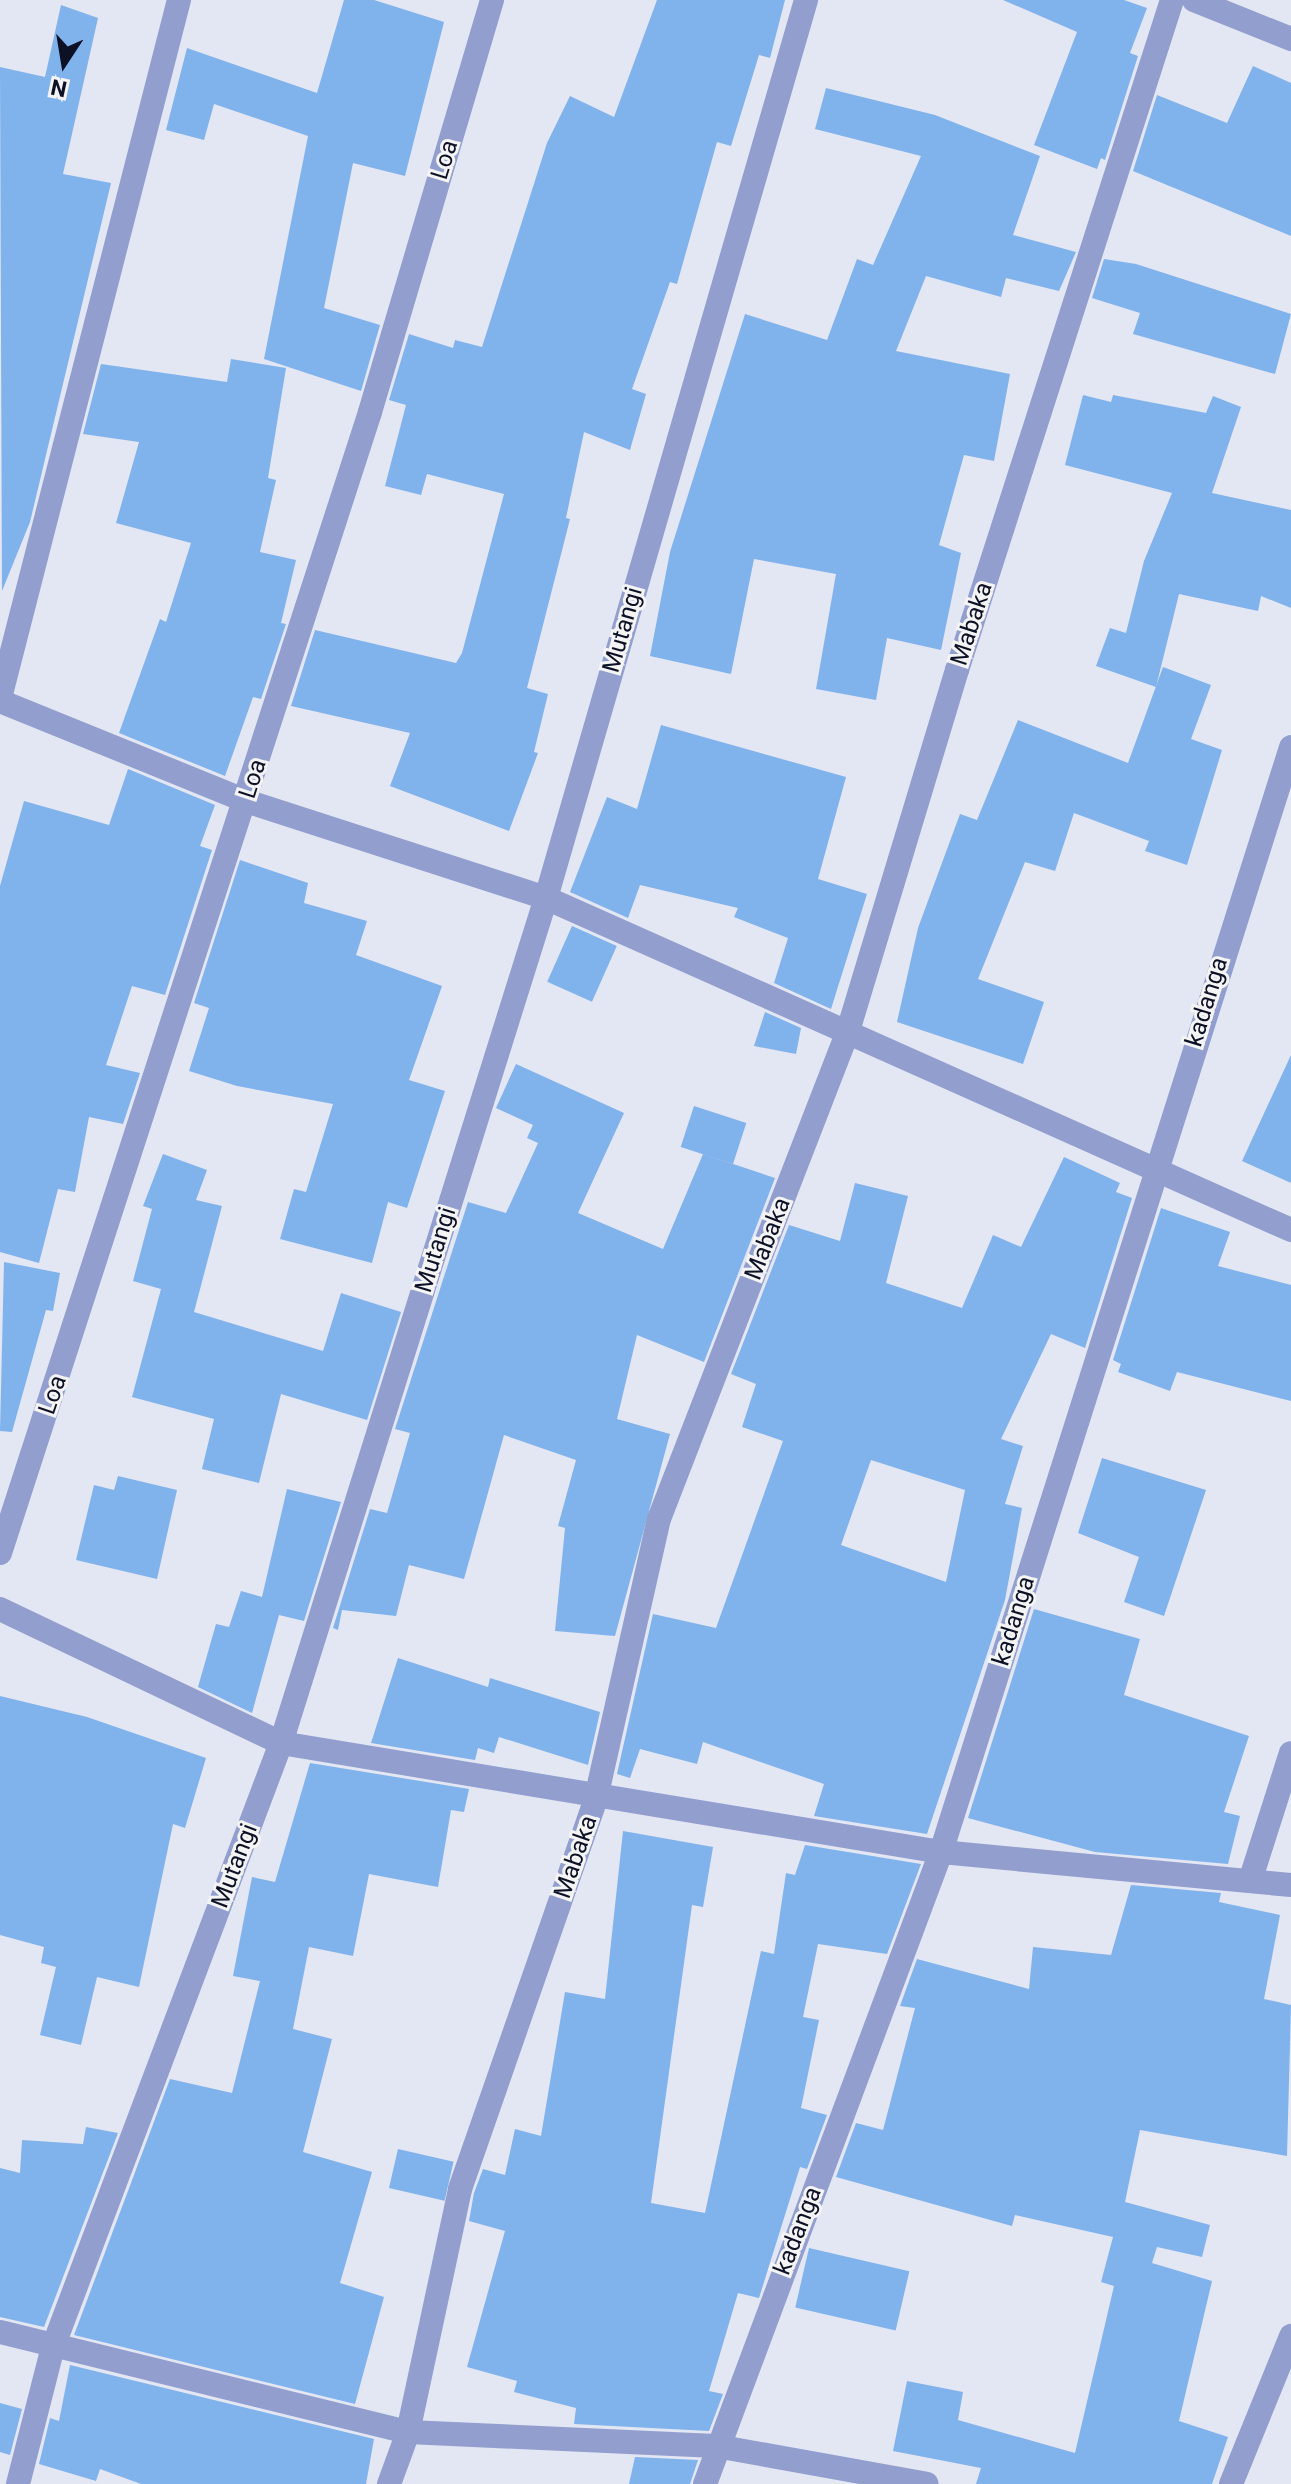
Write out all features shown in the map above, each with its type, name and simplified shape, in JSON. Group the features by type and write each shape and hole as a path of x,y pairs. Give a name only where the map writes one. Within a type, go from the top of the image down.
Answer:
{"street":[{"path":"179,0 0,700 246,801 546,898 1157,1167 1291,1230"},
{"name":"Loa","path":"0,1553 246,801 492,0"},
{"name":"Mutangi","path":"18,2484 53,2347 281,1743 546,898 806,0"},
{"name":"Mabaka","path":"389,2484 408,2432 460,2189 596,1798 659,1519 848,1031 957,670 1172,0"},
{"path":"1194,0 1291,39"},
{"name":"kadanga","path":"705,2484 716,2446 941,1852 1291,747"},
{"path":"0,1609 281,1743 596,1798 941,1852 1251,1878 1291,1885"},
{"path":"1251,1878 1291,1753"},
{"path":"0,2332 408,2432 716,2446 927,2484"},
{"path":"1231,2484 1291,2336"}],"building":[{"path":"344,0 374,0 444,22 405,176 353,163 324,308 380,325 361,391 264,359 308,136 214,104 204,140 166,130 187,48 317,93"},
{"path":"657,0 785,0 770,58 759,55 731,146 717,142 677,284 670,282 632,389 646,394 630,450 584,432 566,518 570,519 527,688 548,694 534,752 538,753 509,831 390,786 410,733 291,706 315,630 456,663 462,653 504,494 427,474 421,495 385,486 406,405 389,400 409,334 453,348 455,340 482,347 547,143 570,96 614,117"},
{"path":"1003,0 1124,0 1147,8 1130,53 1138,56 1105,160 1101,158 1097,169 1034,145 1077,32"},
{"path":"61,5 98,18 63,174 111,183 30,522 2,591 0,67 45,77"},
{"path":"1253,66 1291,83 1291,236 1133,171 1157,95 1227,123"},
{"path":"826,88 935,115 1040,156 1013,235 1076,252 1059,291 1006,278 1001,297 926,276 896,351 1010,374 994,461 964,455 939,545 961,553 941,650 887,638 876,700 816,689 836,574 754,559 731,674 650,656 670,552 745,314 827,340 857,259 873,265 921,156 815,129"},
{"path":"1104,259 1136,264 1291,314 1275,374 1133,334 1140,313 1092,298"},
{"path":"231,359 286,368 268,478 276,480 260,552 296,560 281,623 286,624 261,699 253,697 225,776 119,733 160,619 166,622 191,543 116,523 139,442 83,434 101,364 227,382"},
{"path":"1083,395 1111,402 1113,395 1206,413 1213,396 1241,407 1212,493 1291,510 1291,608 1261,596 1258,611 1179,594 1156,687 1096,666 1110,628 1126,633 1144,561 1172,493 1065,465"},
{"path":"1163,667 1211,685 1191,739 1222,750 1187,865 1145,851 1149,841 1074,813 1055,871 1025,862 978,979 1044,1002 1023,1064 897,1022 918,928 960,814 977,820 1018,720 1128,763"},
{"path":"661,725 846,777 818,879 867,894 831,1009 774,983 788,938 734,917 738,908 640,885 628,918 570,892 607,797 637,809"},
{"path":"128,769 215,805 200,846 212,850 165,995 132,986 106,1065 140,1073 123,1124 89,1117 75,1192 58,1189 39,1263 0,1252 0,886 24,801 109,825"},
{"path":"240,860 308,883 304,903 367,921 356,955 442,986 409,1080 445,1091 407,1208 388,1202 372,1263 280,1239 294,1189 306,1192 333,1104 237,1086 189,1071 209,1008 194,1003"},
{"path":"572,926 617,946 592,1002 547,982"},
{"path":"765,1012 801,1028 796,1054 754,1046"},
{"path":"1291,1055 1291,1183 1242,1161"},
{"path":"516,1064 624,1113 578,1213 663,1249 703,1154 775,1178 704,1362 637,1335 617,1419 670,1434 615,1636 555,1631 565,1528 558,1526 576,1460 504,1435 464,1579 409,1565 396,1616 342,1610 338,1630 333,1628 370,1509 387,1513 410,1433 395,1429 468,1202 506,1213 538,1143 527,1138 533,1125 496,1108"},
{"path":"694,1106 746,1123 733,1164 681,1147"},
{"path":"163,1154 207,1170 196,1200 222,1206 194,1312 323,1351 341,1293 401,1312 367,1420 281,1394 259,1483 202,1469 214,1419 132,1397 161,1289 133,1281 152,1209 143,1206"},
{"path":"1064,1157 1120,1183 1116,1192 1132,1198 1085,1348 1051,1334 1001,1439 1023,1446 1005,1504 1022,1508 1005,1600 927,1834 814,1816 824,1784 703,1742 697,1764 640,1749 630,1778 617,1774 653,1614 716,1628 783,1441 742,1427 756,1384 731,1374 789,1225 840,1241 855,1183 908,1196 886,1283 962,1308 993,1235 1021,1247","holes":["871,1460 965,1490 946,1582 841,1545"]},
{"path":"1161,1208 1230,1232 1218,1266 1291,1285 1291,1401 1177,1372 1170,1391 1118,1372 1121,1364 1113,1360"},
{"path":"4,1262 60,1273 53,1311 46,1310 12,1432 0,1431"},
{"path":"1102,1458 1206,1490 1164,1616 1124,1602 1139,1557 1078,1533"},
{"path":"118,1476 177,1490 157,1579 76,1560 94,1485 114,1490"},
{"path":"287,1489 341,1502 304,1621 279,1615 252,1713 198,1687 216,1624 229,1627 241,1591 262,1597"},
{"path":"1034,1609 1140,1639 1124,1695 1249,1736 1224,1812 1240,1816 1228,1864 1095,1852 968,1818"},
{"path":"398,1658 488,1687 490,1678 600,1712 588,1765 499,1737 494,1753 478,1748 475,1760 371,1743"},
{"path":"0,1696 87,1717 206,1758 185,1828 173,1824 139,1987 97,1977 81,2045 40,2035 56,1967 41,1963 44,1947 0,1935"},
{"path":"310,1763 469,1789 464,1812 451,1810 438,1887 369,1874 353,1956 309,1947 293,2029 332,2039 303,2152 372,2172 340,2283 384,2297 355,2404 74,2335 170,2079 232,2093 260,1981 233,1976 252,1877 275,1882"},
{"path":"623,1831 713,1847 703,1907 692,1905 651,2203 705,2213 761,1951 774,1954 786,1873 795,1875 805,1845 921,1864 887,1954 818,1944 803,2017 819,2020 801,2108 827,2115 807,2169 800,2167 759,2298 738,2293 709,2391 723,2394 709,2431 574,2424 576,2408 514,2392 517,2381 467,2367 505,2231 469,2221 474,2193 483,2169 505,2175 515,2129 541,2136 565,1992 605,1999"},
{"path":"1131,1885 1221,1893 1219,1902 1280,1915 1264,1999 1291,2005 1287,2156 1140,2130 1125,2202 1210,2225 1202,2257 1157,2247 1152,2263 1212,2281 1179,2421 1228,2437 1212,2484 976,2484 981,2468 893,2451 907,2381 963,2392 958,2420 1075,2453 1114,2286 1101,2282 1113,2237 1015,2215 1012,2226 836,2177 856,2123 883,2130 915,2008 900,2006 917,1959 1029,1989 1033,1947 1111,1955"},
{"path":"86,2127 118,2133 44,2327 0,2317 0,2168 20,2173 22,2140 83,2144"},
{"path":"398,2149 454,2162 445,2201 389,2188"},
{"path":"809,2248 909,2271 896,2331 795,2307"},
{"path":"70,2365 374,2439 366,2484 141,2484 100,2469 96,2481 39,2464 50,2418 59,2421"},
{"path":"0,2403 22,2409 10,2455 0,2452"},
{"path":"635,2457 698,2460 690,2484 629,2484"}]}
